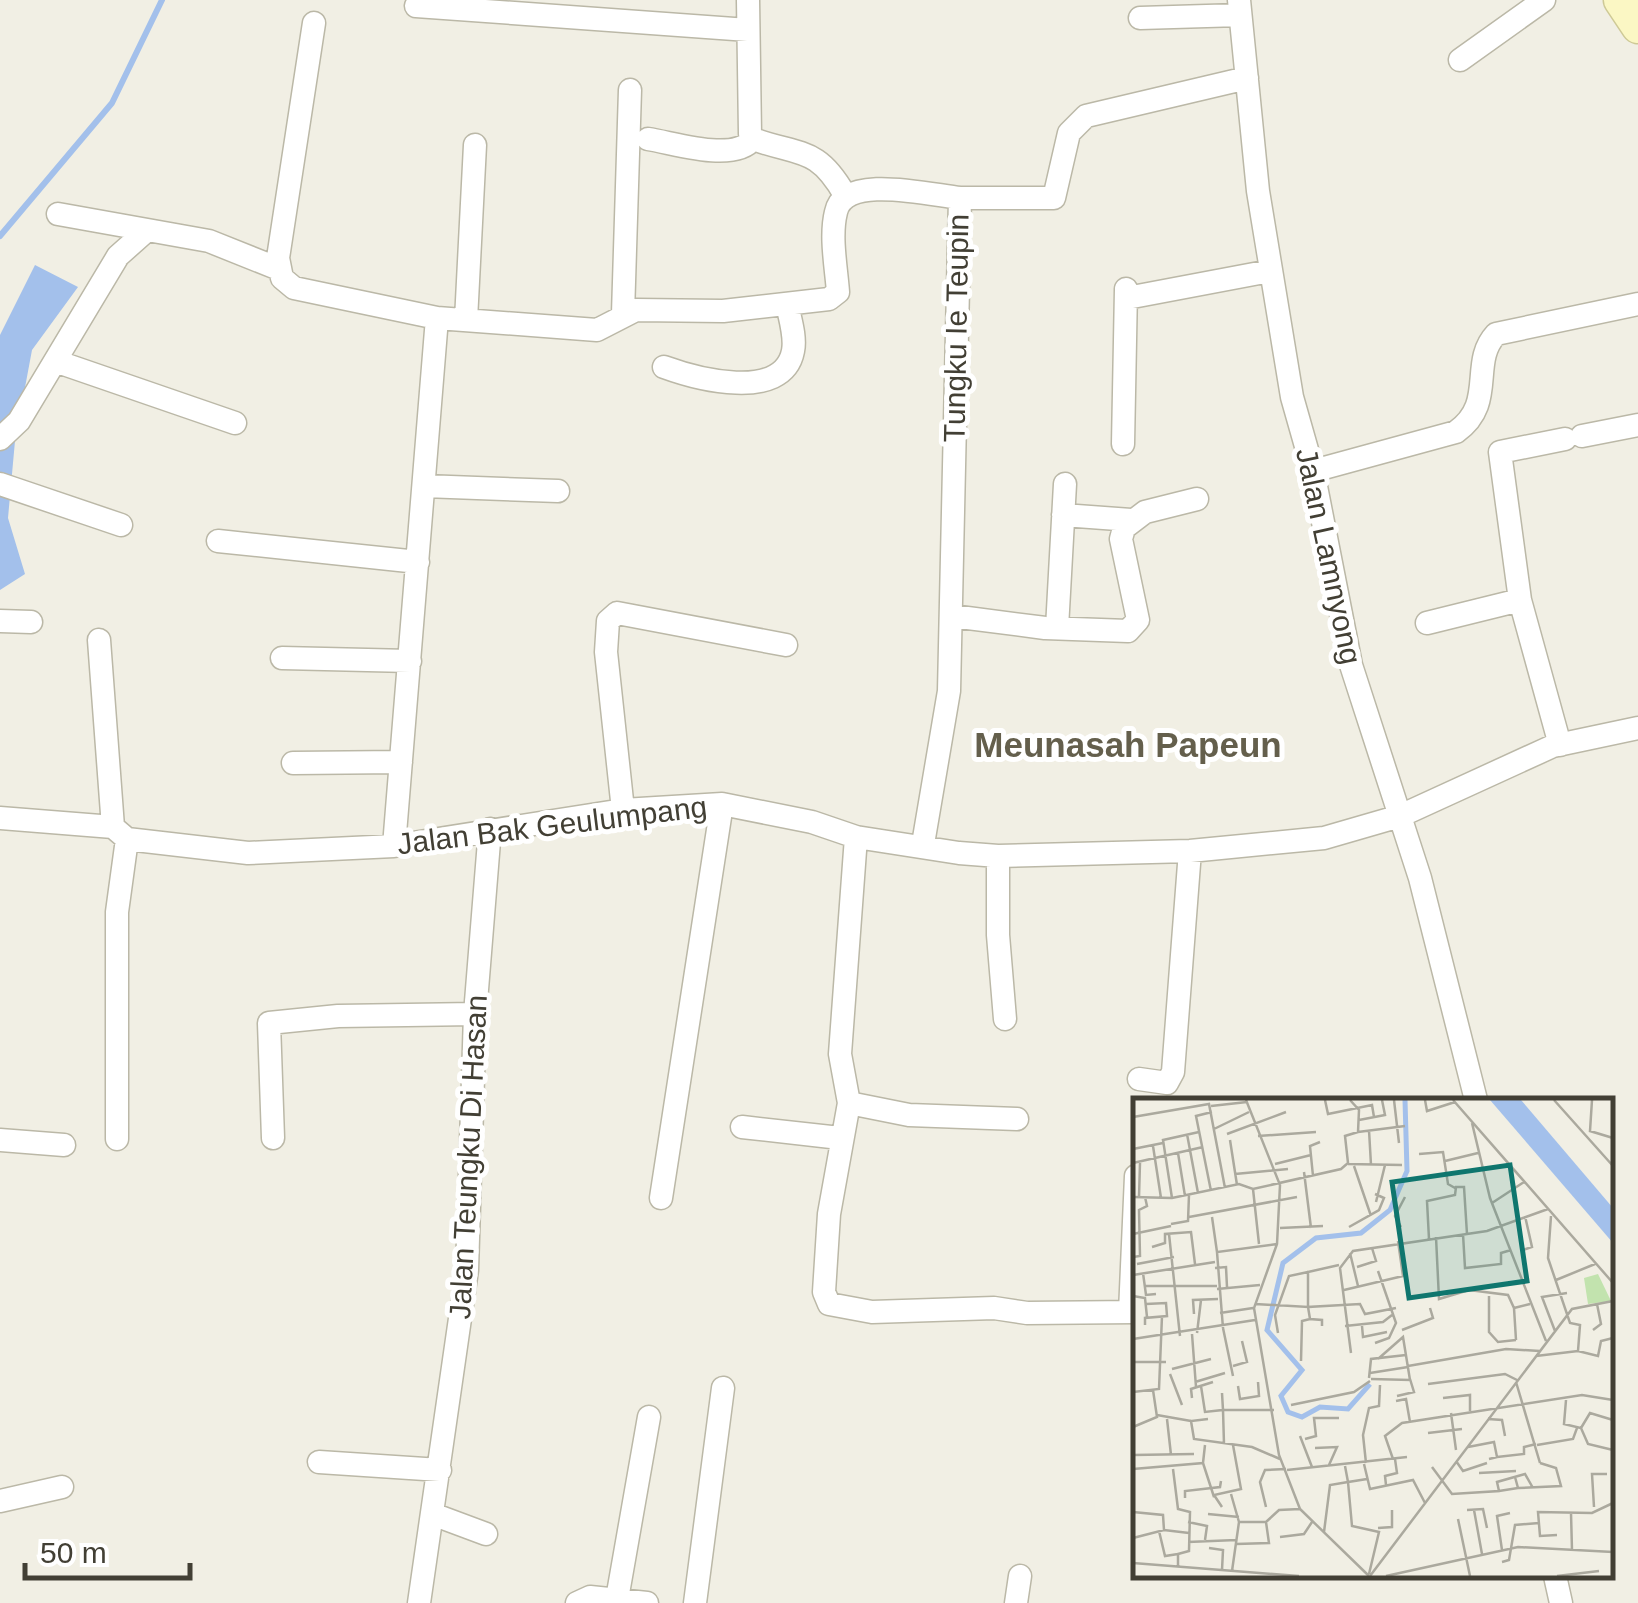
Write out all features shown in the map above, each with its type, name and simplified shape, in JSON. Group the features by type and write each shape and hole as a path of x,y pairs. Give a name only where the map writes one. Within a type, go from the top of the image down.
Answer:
{"street":[{"path":"648,139 729,151 746,147 753,139 747,99 748,0"},
{"path":"1460,60 1544,0"},
{"path":"1620,0 1638,27"},
{"path":"416,6 748,30"},
{"path":"1140,18 1240,8"},
{"name":"Jalan Lamnyong","path":"1240,8 1270,271 1292,397 1313,471 1351,665 1400,816 1475,1098"},
{"path":"279,269 314,23"},
{"path":"960,198 1054,198 1069,133 1086,116 1247,78"},
{"path":"623,314 630,90"},
{"path":"58,214 209,241 279,269 294,288 437,318 597,330 623,314 723,312 829,300 836,294 836,208 845,195 833,174 810,154 753,139"},
{"path":"466,320 476,145"},
{"name":"Tungku Ie Teupin","path":"845,195 862,188 960,198 949,691 923,844"},
{"path":"0,439 18,421 118,256 145,232"},
{"path":"1123,444 1126,293 1270,271"},
{"path":"664,367 716,384 758,380 774,373 789,363 794,350 787,304"},
{"path":"1313,471 1456,432 1468,424 1479,408 1487,350 1496,334 1638,304"},
{"path":"394,846 437,318"},
{"path":"55,362 235,423"},
{"path":"1560,744 1520,600 1500,452 1638,425"},
{"path":"0,484 121,525"},
{"path":"1057,628 1065,484"},
{"path":"424,486 558,491"},
{"path":"1063,514 1132,520 1197,500"},
{"path":"952,616 1118,632 1134,627 1138,620 1121,539 1132,520"},
{"path":"218,541 418,562"},
{"path":"1427,623 1520,600"},
{"path":"623,810 606,652 608,621 617,613 786,644"},
{"path":"0,621 31,622"},
{"path":"99,640 120,833 117,1139"},
{"path":"282,658 410,661"},
{"name":"Jalan Bak Geulumpang","path":"0,818 248,854 394,846 623,810 722,804 812,822 856,837 998,856 1190,851 1324,838 1400,816 1501,766 1560,744 1638,728"},
{"path":"294,763 401,762"},
{"path":"661,1198 722,804"},
{"name":"Jalan Teungku Di Hasan","path":"419,1603 435,1515 468,1270 474,1014 490,829"},
{"path":"856,837 840,1054 849,1103 828,1214 824,1292 829,1304 872,1312 994,1308 1028,1313 1133,1312"},
{"path":"1139,1080 1167,1083 1173,1072 1190,851"},
{"path":"998,856 1004,1019"},
{"path":"273,1138 269,1023 338,1016 474,1014"},
{"path":"849,1103 909,1115 1018,1119"},
{"path":"742,1127 840,1138"},
{"path":"0,1140 64,1145"},
{"path":"695,1603 723,1388"},
{"path":"617,1599 649,1417"},
{"path":"319,1462 440,1470"},
{"path":"0,1501 62,1488"},
{"path":"435,1515 486,1534"},
{"path":"1016,1603 1020,1576"},
{"path":"1555,1578 1561,1603"},
{"path":"576,1603 590,1597 646,1603"}],"water":[{"path":"35,265 78,287 32,350 15,441 8,518 25,574 0,590 0,335"}],"waterway":[{"path":"0,236 112,103 162,0"}],"district":[{"name":"Meunasah Papeun","path":"1128,744"}]}
